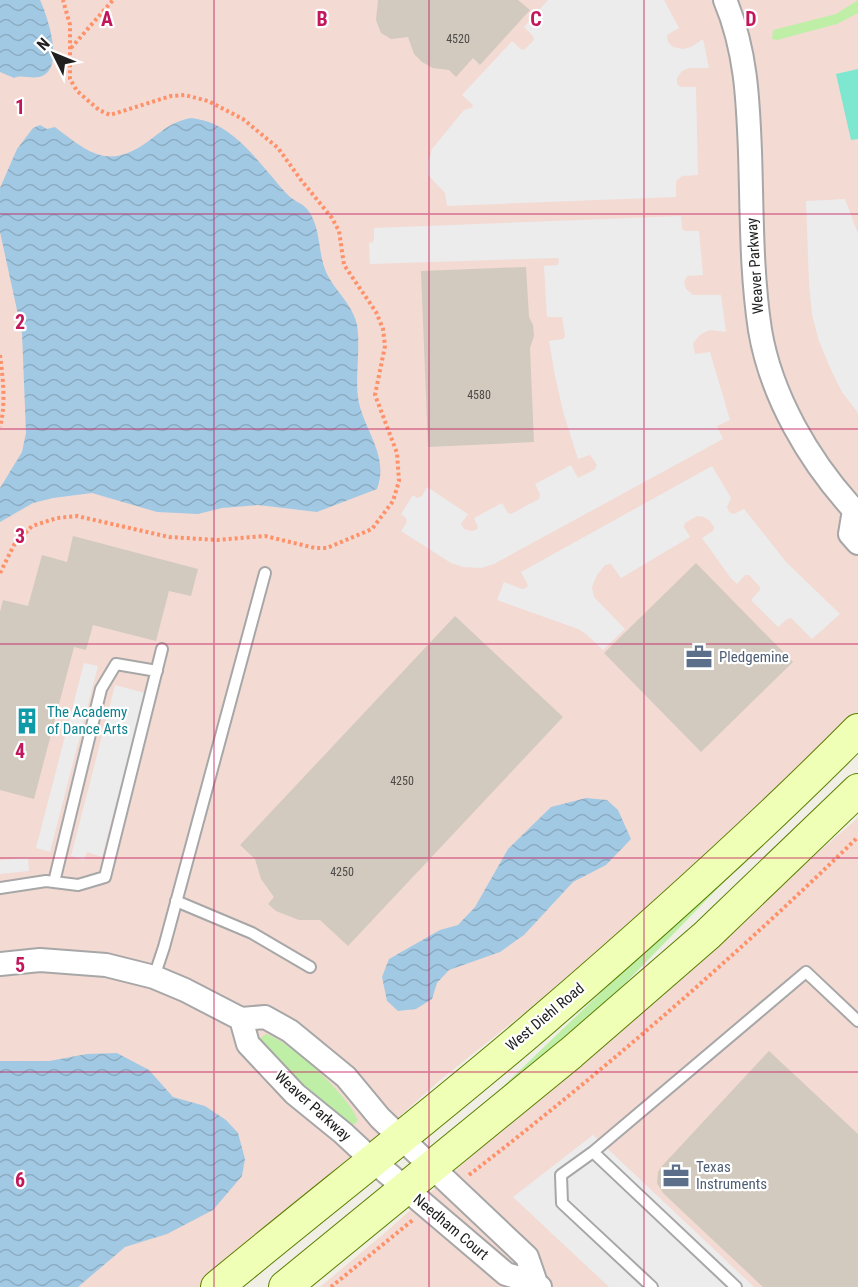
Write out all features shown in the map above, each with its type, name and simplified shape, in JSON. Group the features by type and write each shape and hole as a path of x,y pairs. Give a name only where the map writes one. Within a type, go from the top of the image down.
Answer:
{"street":[{"name":"Weaver Parkway","path":"725,0 746,78 754,280 760,332 779,393 804,444 832,486 856,509 850,534 858,543"},
{"name":"West Diehl Road","path":"217,1287 543,1021 792,796 858,730"},
{"path":"285,1287 571,1053 698,942 858,790"},
{"path":"0,964 40,960 106,964 154,977 212,1002 241,1019 265,1017 290,1031 346,1077 400,1138"},
{"name":"Weaver Parkway","path":"241,1019 248,1044 295,1094 372,1160"},
{"name":"Needham Court","path":"400,1138 527,1257 538,1285"},
{"name":"Needham Court","path":"372,1160 506,1274 538,1285"}],"lane":[{"path":"154,977 265,573"},
{"path":"0,888 46,881 78,885 105,877 162,649"},
{"path":"54,882 101,689 116,664 157,670"},
{"path":"176,901 252,933 310,967"},
{"path":"652,1287 562,1203 561,1175 593,1152 806,972 858,1021"},
{"path":"593,1152 735,1287"}],"path":[{"path":"0,573 14,545 32,526 57,518 77,516 169,537 218,540 265,536 315,548 327,548 372,529 393,501 399,481 398,453 375,395 385,346 383,328 376,312 344,265 339,231 332,218 300,180 278,148 243,118 208,101 185,95 171,96 110,115 99,110 77,91 70,79 70,25 63,0"},
{"path":"70,48 114,0"},
{"path":"0,355 3,381 0,427"},
{"path":"454,1188 520,1137 658,1021 858,837"},
{"path":"331,1287 429,1208"}],"shaded area":[{"path":"0,0 858,0 858,714 797,777 646,916 440,1080 317,1191 202,1287 0,1287"},
{"path":"548,0 664,0 679,28 667,35 668,42 673,47 683,49 703,39 709,68 689,68 682,71 677,78 677,84 681,87 696,87 698,175 682,176 676,181 676,197 447,206 445,193 428,175 428,163 432,149 464,110 473,107 462,95 512,41 522,50 534,40 524,27"},
{"path":"858,69 858,139 851,140 836,74"},
{"path":"845,199 858,234 858,413 842,392 819,341 812,315 809,284 806,201"},
{"path":"681,216 682,229 699,231 703,275 687,276 684,282 686,289 693,295 721,295 726,332 710,330 701,334 693,343 695,354 710,352 730,420 717,426 723,439 494,564 481,568 463,567 451,563 401,531 407,522 401,514 413,495 417,498 422,496 427,487 468,514 461,524 464,529 472,531 478,527 474,518 502,503 511,514 539,499 540,494 535,484 571,465 578,478 594,470 597,465 590,455 578,459 555,376 549,341 563,339 565,336 562,317 547,317 544,266 558,265 559,259 370,264 369,243 374,239 374,228"},
{"path":"712,466 731,498 727,507 729,512 734,514 744,509 787,563 840,614 812,639 791,618 778,627 751,600 760,587 749,575 745,575 737,584 730,577 702,538 713,531 714,527 704,517 697,516 685,523 684,527 690,537 621,578 611,564 605,565 597,575 592,587 594,597 625,629 603,650 578,629 497,600 504,582 522,589 526,588 528,585 521,572"},
{"path":"84,663 98,666 50,852 36,848"},
{"path":"115,685 145,693 102,857 87,852 84,860 71,856"},
{"path":"858,818 858,1287 320,1287 387,1231 725,932"},
{"path":"28,858 29,871 0,874 0,860"},
{"path":"593,1135 754,1287 609,1287 513,1197"}],"green space":[{"path":"858,0 858,13 837,24 777,40 772,39 773,30 836,14"},
{"path":"766,834 768,837 565,1045 468,1120"},
{"path":"266,1034 289,1047 331,1084 343,1097 358,1120 355,1124 350,1124 312,1097 261,1043 260,1038"}],"water":[{"path":"0,0 40,0 50,28 53,52 49,71 42,76 14,78 0,72"},
{"path":"191,118 209,122 232,135 289,196 305,207 312,216 327,274 352,311 357,325 359,403 378,456 380,477 377,489 317,512 258,505 222,508 198,514 157,512 92,493 33,503 0,522 0,488 22,452 26,433 22,333 0,232 0,188 17,149 33,128 40,125 47,129 55,127 79,145 101,155 123,155 174,124"},
{"path":"586,798 607,800 618,810 631,839 606,865 573,882 524,935 500,952 449,970 437,983 432,999 416,1009 398,1011 387,1001 382,977 389,959 440,930 458,925 475,907 508,849 551,807"},
{"path":"117,1053 149,1070 173,1097 205,1106 226,1120 238,1133 245,1159 242,1176 213,1210 167,1234 125,1247 78,1287 0,1287 0,1061 49,1061 87,1054"}],"building":[{"path":"378,0 518,0 530,10 480,65 473,58 456,77 449,70 433,68 422,62 414,54 408,37 391,39 381,33 376,20"},
{"path":"526,267 529,317 533,325 534,336 530,348 534,442 428,447 421,271"},
{"name":"The Academy of Dance Arts","path":"73,536 198,569 191,596 169,591 156,641 93,625 86,650 74,647 34,799 0,790 0,612 3,600 28,606 42,555 67,562"},
{"name":"Pledgemine","path":"696,563 793,662 701,752 604,653"},
{"path":"455,616 563,717 348,946 320,920 299,920 276,911 268,904 274,897 261,879 255,859 240,845"},
{"path":"769,1051 858,1134 858,1287 763,1287 663,1193 657,1183 658,1172 662,1166"}],"place":[{"name":"Pledgemine","path":"699,657"},
{"name":"The Academy of Dance Arts","path":"27,721"},
{"name":"Texas Instruments","path":"676,1176"}]}
